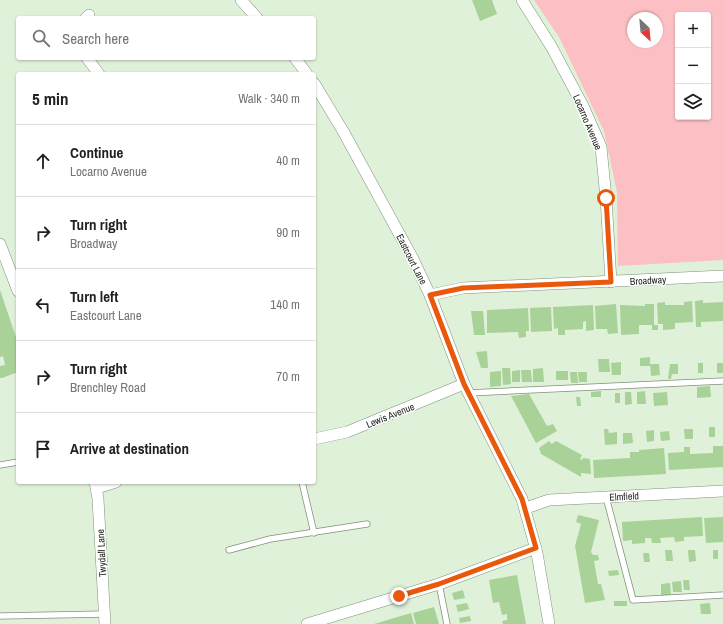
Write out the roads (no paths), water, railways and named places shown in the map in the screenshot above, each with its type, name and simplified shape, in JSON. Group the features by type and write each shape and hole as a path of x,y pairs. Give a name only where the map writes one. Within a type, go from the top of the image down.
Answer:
{"street":[{"path":"241,0 255,16"},
{"name":"Locarno Avenue","path":"522,0 551,46 601,147 605,179 611,282"},
{"path":"88,60 98,72"},
{"path":"296,60 306,72"},
{"name":"Eastcourt Lane","path":"316,86 366,172 430,295 466,388 526,508 536,548 549,624"},
{"path":"0,244 4,267 16,288"},
{"name":"Broadway","path":"430,295 463,288 723,276"},
{"name":"Lewis Avenue","path":"316,439 347,432 466,388"},
{"name":"Twydall Lane","path":"96,485 105,619"},
{"name":"Elmfield","path":"526,508 549,500 723,491"},
{"path":"307,624 439,584 536,548"}],"lane":[{"path":"466,388 723,381"},
{"path":"0,465 16,462"},
{"path":"302,484 314,534"},
{"path":"606,497 633,600 723,595"},
{"path":"228,550 270,539 314,534 367,524"},
{"path":"439,584 447,624"},
{"path":"0,616 105,619"}]}
